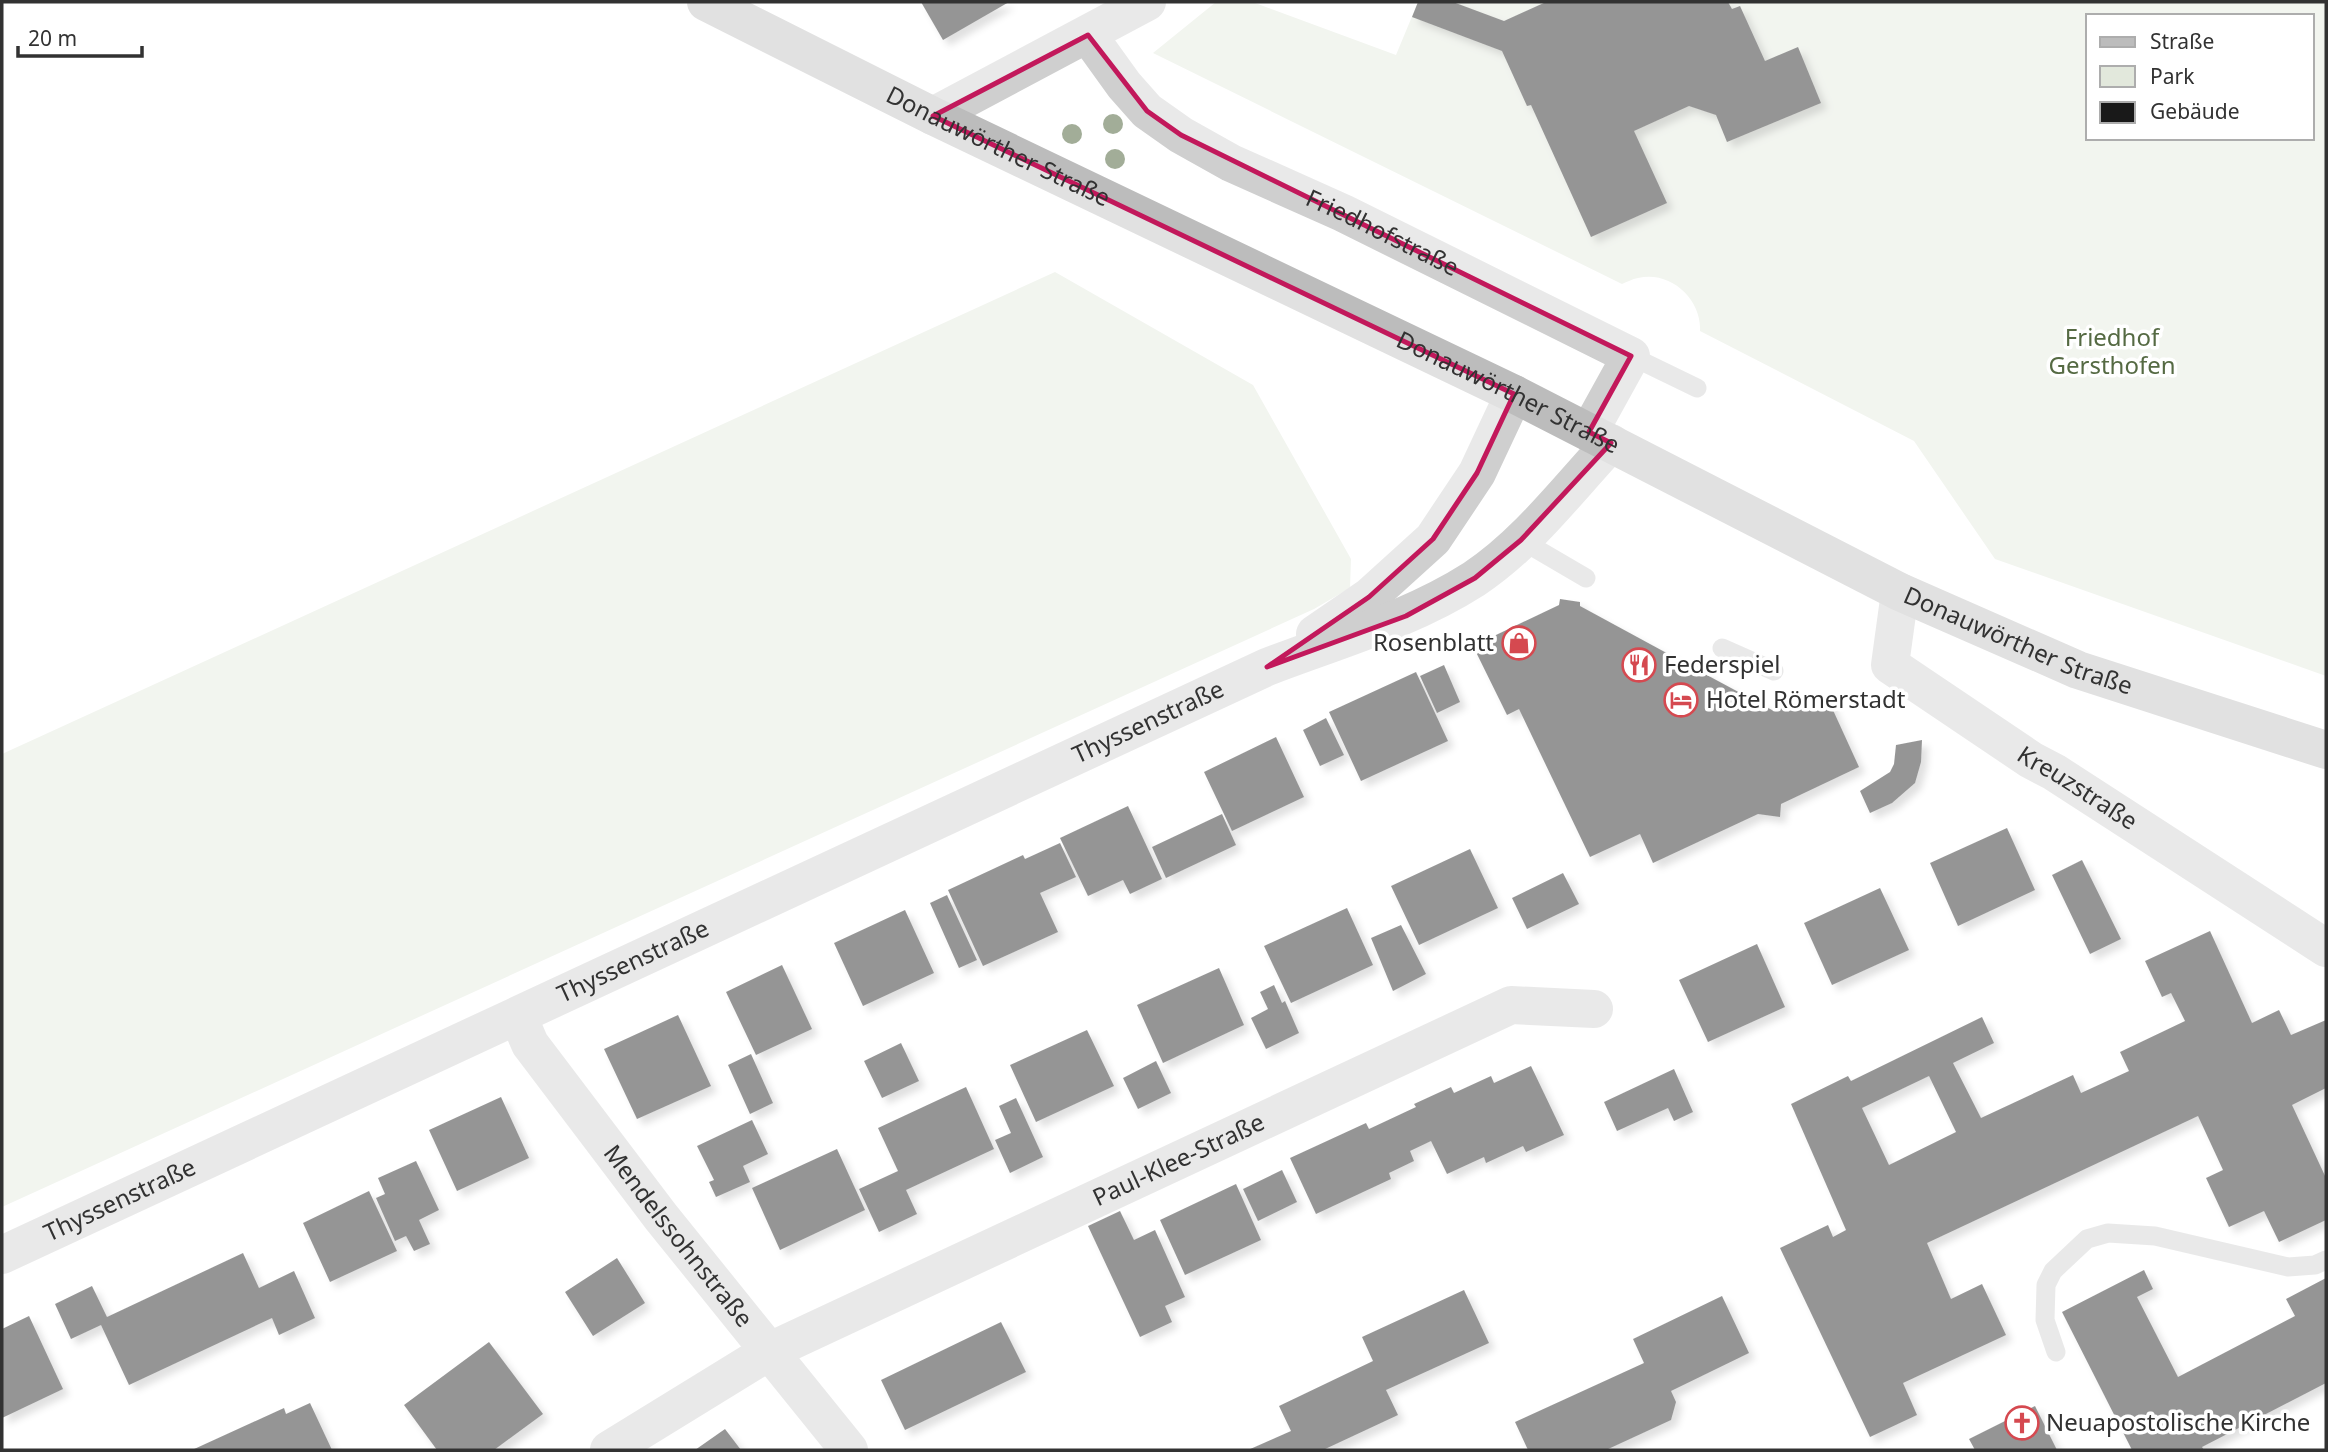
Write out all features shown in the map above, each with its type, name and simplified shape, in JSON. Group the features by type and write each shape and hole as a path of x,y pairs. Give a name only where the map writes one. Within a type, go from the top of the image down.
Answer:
{"main road":[{"name":"Donauwörther Straße","path":"706,2 933,116 1514,394 1900,592 2078,670 2326,750"}],"street":[{"path":"933,116 1147,2"},
{"name":"Friedhofstraße","path":"1088,35 1124,85 1147,111 1181,135 1231,163 1343,213 1631,356"},
{"path":"1600,438 1631,356"},
{"name":"Thyssenstraße","path":"1267,667 1369,597 1433,539 1477,473 1514,394"},
{"name":"Thyssenstraße","path":"2,1255 1267,667 1406,616 1475,578 1521,540 1600,438"},
{"name":"Kreuzstraße","path":"1900,592 1890,666 2031,761 2054,772 2326,948"},
{"name":"Paul-Klee-Straße","path":"609,1450 771,1351 1511,1006 1594,1009"},
{"name":"Mendelssohnstraße","path":"518,1016 530,1044 661,1217 849,1450"}],"lane":[{"path":"1631,356 1697,388"},
{"path":"1521,540 1586,578"},
{"path":"1721,648 1774,671"},
{"path":"2056,1352 2045,1320 2046,1285 2053,1270 2087,1239 2108,1233 2155,1236 2288,1267 2315,1265 2326,1260"},
{"path":"2268,1277 2288,1267"}],"highlighted area":[{"path":"1088,35 1147,111 1181,135 1631,356 1589,432 1611,443 1521,540 1475,578 1406,616 1267,667 1369,597 1433,539 1477,473 1514,394 933,116"}],"green space":[{"name":"Friedhof Gersthofen","path":"1216,2 1255,3 1396,55 1418,2 2326,2 2326,676 1995,559 1914,441 1700,331 1696,308 1690,298 1672,283 1650,277 1636,278 1622,284 1153,53"},
{"path":"1055,272 1253,385 1351,559 1350,588 1314,609 2,1207 2,754"}],"building":[{"path":"921,2 1009,2 943,40"},
{"path":"1418,2 1453,2 1504,21 1546,2 1728,2 1732,9 1740,6 1765,61 1798,47 1821,103 1727,142 1716,115 1689,106 1634,131 1667,203 1591,237 1531,105 1527,106 1502,51 1412,17"},
{"path":"1560,599 1580,602 1580,606 1685,663 1687,660 1706,671 1705,674 1772,710 1774,705 1795,708 1796,711 1827,697 1859,767 1781,804 1780,817 1758,814 1653,863 1640,834 1590,857 1519,709 1507,715 1473,646 1559,605"},
{"path":"1444,665 1460,702 1437,713 1420,676"},
{"path":"1416,672 1448,741 1361,781 1329,712"},
{"path":"1326,718 1344,755 1320,766 1303,730"},
{"path":"1276,737 1304,797 1232,831 1204,772"},
{"path":"1922,740 1921,762 1915,783 1892,803 1870,813 1860,791 1890,772 1894,764 1896,745"},
{"path":"1128,806 1162,879 1130,894 1123,880 1088,896 1060,838"},
{"path":"1222,814 1236,845 1166,878 1152,847"},
{"path":"2007,828 2035,890 1958,926 1930,863"},
{"path":"1060,843 1076,877 1040,893 1058,932 983,966 948,890 1023,855 1025,859"},
{"path":"1470,849 1498,908 1419,945 1391,886"},
{"path":"2082,860 2121,939 2090,954 2052,875"},
{"path":"1563,873 1579,904 1527,929 1512,898"},
{"path":"1880,888 1909,950 1832,985 1804,923"},
{"path":"947,895 977,960 959,968 930,903"},
{"path":"1347,908 1373,965 1291,1003 1264,946"},
{"path":"905,910 934,973 863,1006 834,943"},
{"path":"1401,925 1426,974 1393,991 1371,938"},
{"path":"2210,931 2252,1023 2279,1010 2291,1035 2326,1020 2326,1088 2292,1105 2326,1178 2326,1220 2279,1242 2264,1211 2229,1227 2206,1178 2223,1170 2198,1116 1927,1243 1951,1299 1982,1284 2006,1335 1903,1383 1917,1415 1870,1437 1780,1248 1828,1225 1833,1237 1846,1230 1791,1104 1848,1076 1851,1081 1982,1017 1994,1043 1953,1063 1981,1118 2073,1075 2081,1093 2129,1071 2120,1052 2185,1021 2171,993 2162,997 2145,961","holes":["1929,1076 1956,1132 1889,1165 1862,1108"]},
{"path":"1757,944 1785,1007 1708,1042 1679,980"},
{"path":"782,965 812,1029 756,1055 726,992"},
{"path":"1219,968 1244,1025 1163,1063 1137,1005"},
{"path":"1274,985 1282,1003 1285,1001 1299,1033 1266,1049 1251,1018 1268,1009 1260,992"},
{"path":"678,1015 711,1086 637,1119 604,1049"},
{"path":"1087,1030 1114,1086 1036,1122 1010,1065"},
{"path":"901,1043 919,1081 882,1098 864,1061"},
{"path":"751,1054 773,1103 750,1114 728,1065"},
{"path":"1156,1061 1171,1093 1138,1109 1123,1078"},
{"path":"1531,1066 1564,1135 1526,1152 1523,1146 1486,1163 1484,1157 1447,1174 1431,1141 1410,1151 1414,1161 1389,1173 1391,1179 1316,1214 1290,1158 1366,1123 1369,1129 1451,1087 1454,1093 1491,1076 1494,1083"},
{"path":"1674,1069 1693,1112 1674,1121 1668,1108 1617,1131 1604,1102"},
{"path":"966,1087 994,1149 906,1190 917,1214 879,1232 859,1189 898,1171 878,1128"},
{"path":"501,1097 529,1158 457,1191 429,1130"},
{"path":"1016,1098 1043,1157 1010,1173 995,1140 1011,1133 999,1106"},
{"path":"752,1120 768,1154 743,1166 750,1182 716,1197 709,1182 714,1180 697,1146"},
{"path":"837,1149 865,1210 780,1250 752,1188"},
{"path":"416,1161 439,1210 419,1220 430,1244 414,1251 406,1236 395,1241 376,1198 385,1194 378,1178"},
{"path":"1282,1170 1297,1202 1258,1221 1243,1189"},
{"path":"1236,1184 1261,1240 1185,1275 1160,1220"},
{"path":"369,1191 397,1251 330,1282 303,1223"},
{"path":"1120,1211 1134,1240 1155,1230 1185,1297 1165,1306 1172,1322 1140,1337 1088,1226"},
{"path":"243,1253 259,1288 294,1271 315,1318 279,1335 272,1318 129,1385 101,1325 71,1339 55,1304 92,1286 107,1317"},
{"path":"617,1258 645,1303 593,1336 565,1292"},
{"path":"2144,1270 2153,1289 2137,1297 2178,1377 2295,1316 2286,1299 2326,1278 2326,1383 2202,1447 2204,1450 2132,1450 2062,1312"},
{"path":"1464,1290 1489,1343 1386,1390 1398,1415 1323,1450 1248,1450 1291,1431 1279,1406 1373,1361 1362,1337"},
{"path":"1722,1296 1749,1353 1671,1391 1676,1402 1671,1420 1606,1450 1528,1450 1515,1422 1644,1363 1633,1339"},
{"path":"29,1316 63,1389 2,1418 2,1329"},
{"path":"1001,1322 1026,1372 905,1430 881,1380"},
{"path":"489,1342 543,1414 494,1450 437,1450 404,1405"},
{"path":"310,1403 332,1450 192,1450 284,1408 286,1414"},
{"name":"Neuapostolische Kirche","path":"2035,1406 2057,1450 1975,1450 1969,1439"},
{"path":"725,1429 741,1450 695,1450"}],"place":[{"name":"Rosenblatt","path":"1519,643"},
{"name":"Federspiel","path":"1639,665"},
{"name":"Hotel Römerstadt","path":"1681,700"},
{"name":"Neuapostolische Kirche","path":"2022,1423"}]}
